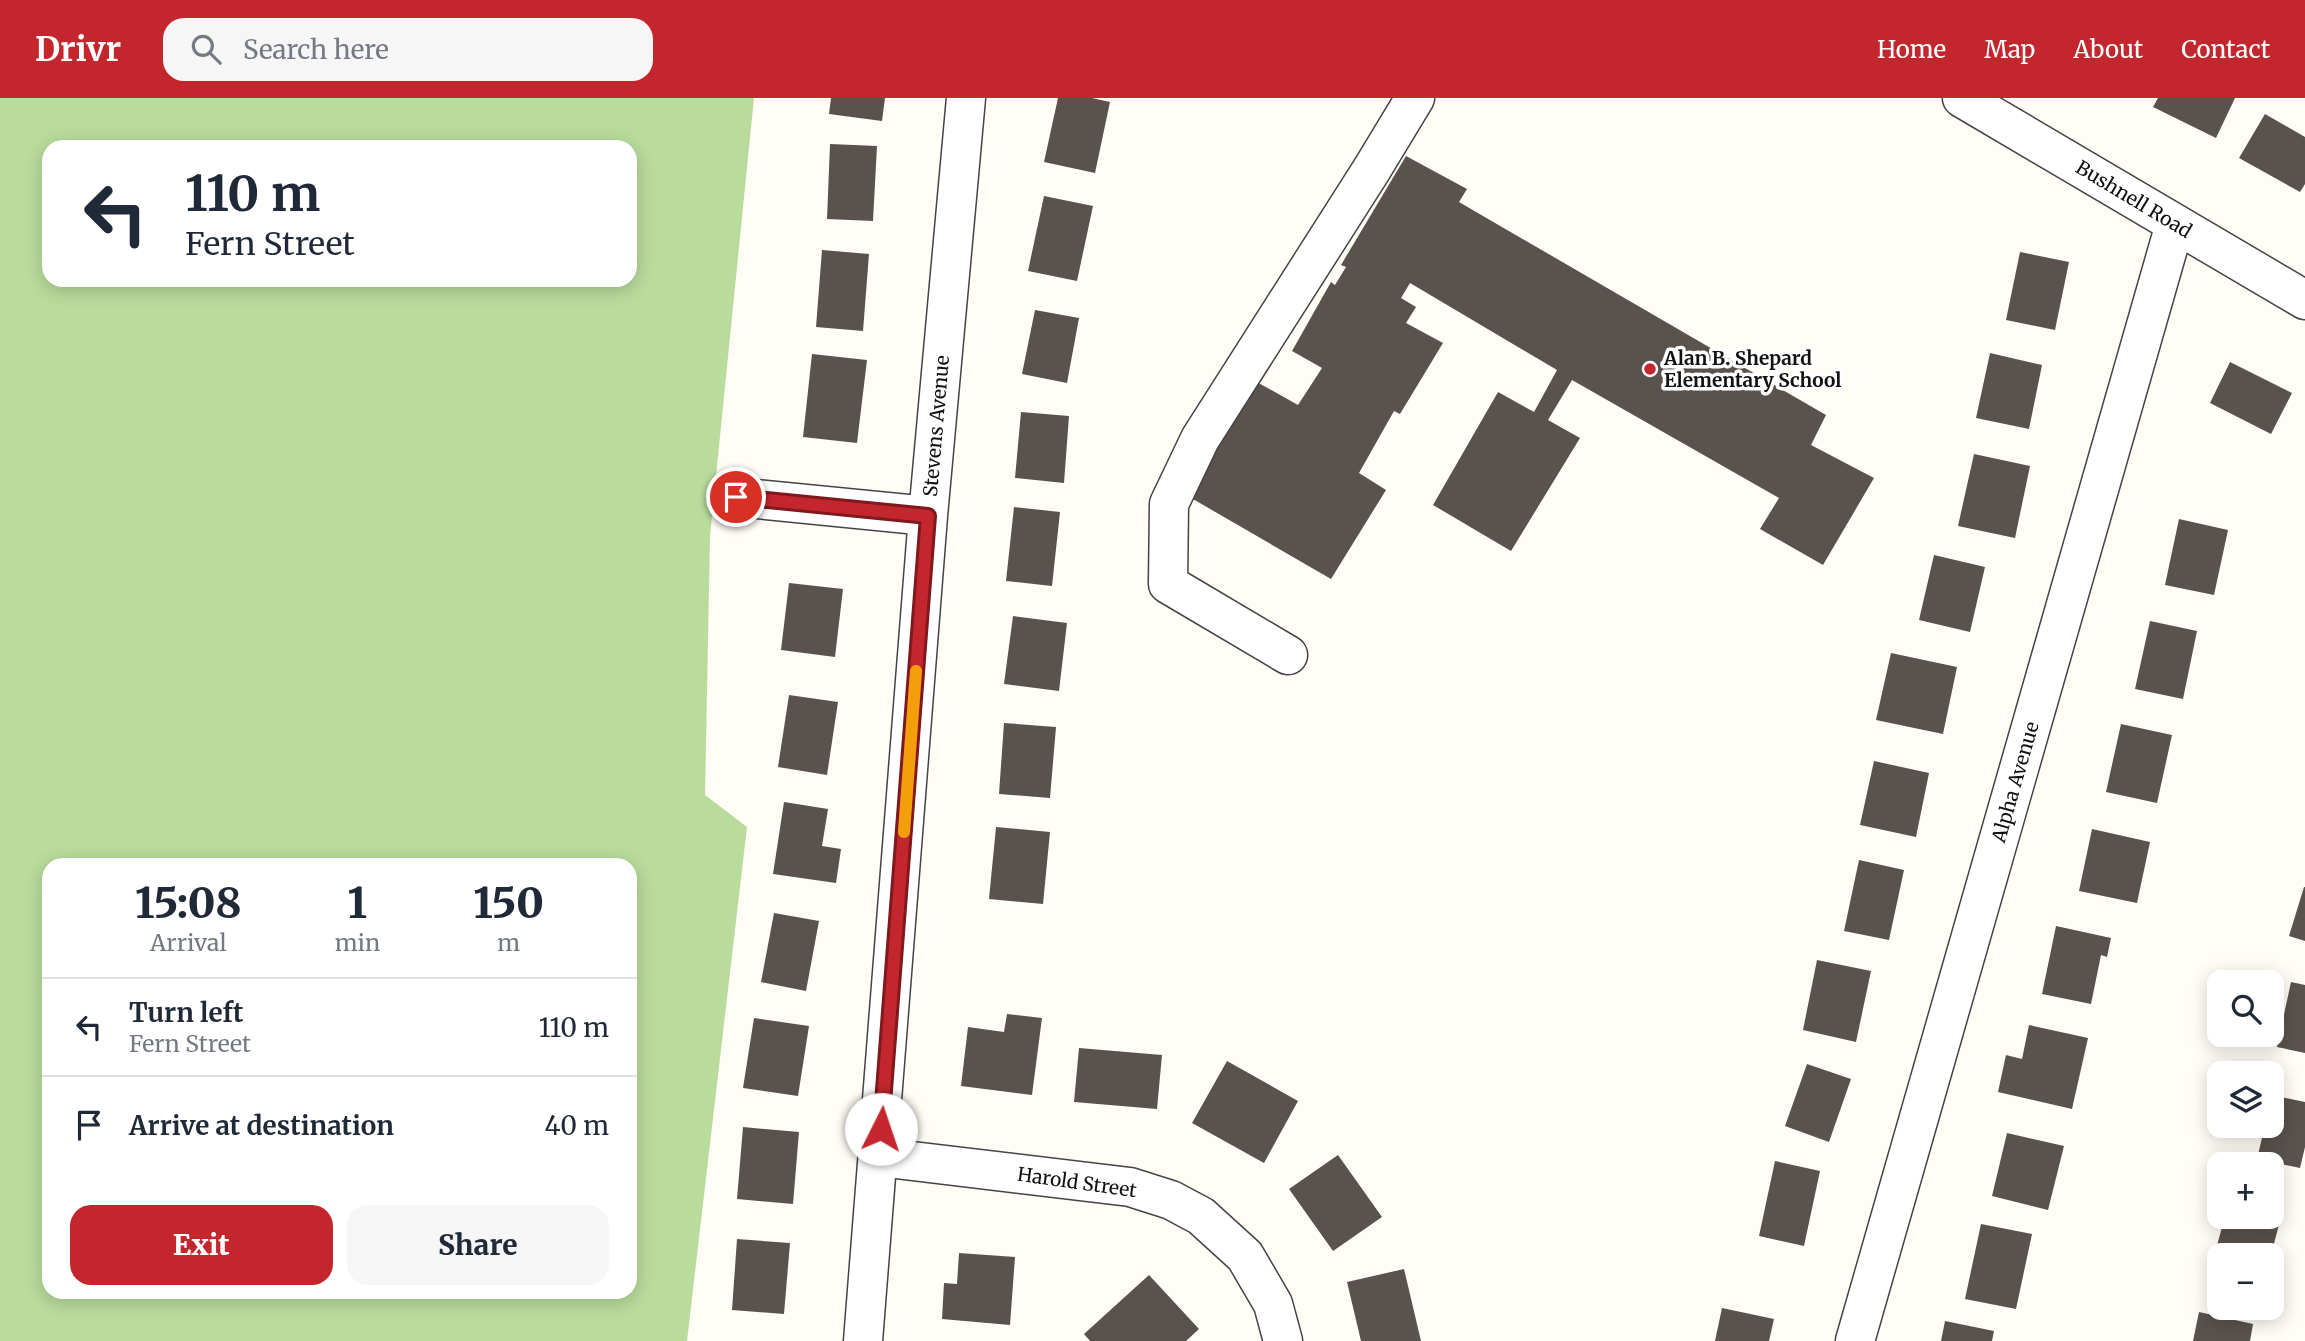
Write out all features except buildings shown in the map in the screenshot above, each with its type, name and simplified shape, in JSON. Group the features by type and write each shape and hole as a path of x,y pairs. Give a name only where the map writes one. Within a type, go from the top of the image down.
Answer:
{"street":[{"name":"Stevens Avenue","path":"863,1341 928,516 966,98"},
{"path":"1288,655 1168,584 1169,505 1200,439 1415,98"},
{"name":"Bushnell Road","path":"1962,98 2305,300"},
{"name":"Alpha Avenue","path":"1855,1341 2175,224"},
{"path":"736,497 928,516"},
{"name":"Harold Street","path":"879,1157 1130,1187 1171,1200 1201,1216 1245,1256 1273,1304 1283,1341"}],"green space":[{"path":"0,98 754,98 710,536 705,795 747,827 687,1341 0,1341"}],"slow traffic":[{"path":"904,832 916,671"}],"place":[{"name":"Alan B. Shepard Elementary School","path":"1650,369"}],"route":[{"path":"736,497 928,516 881,1129"}]}
